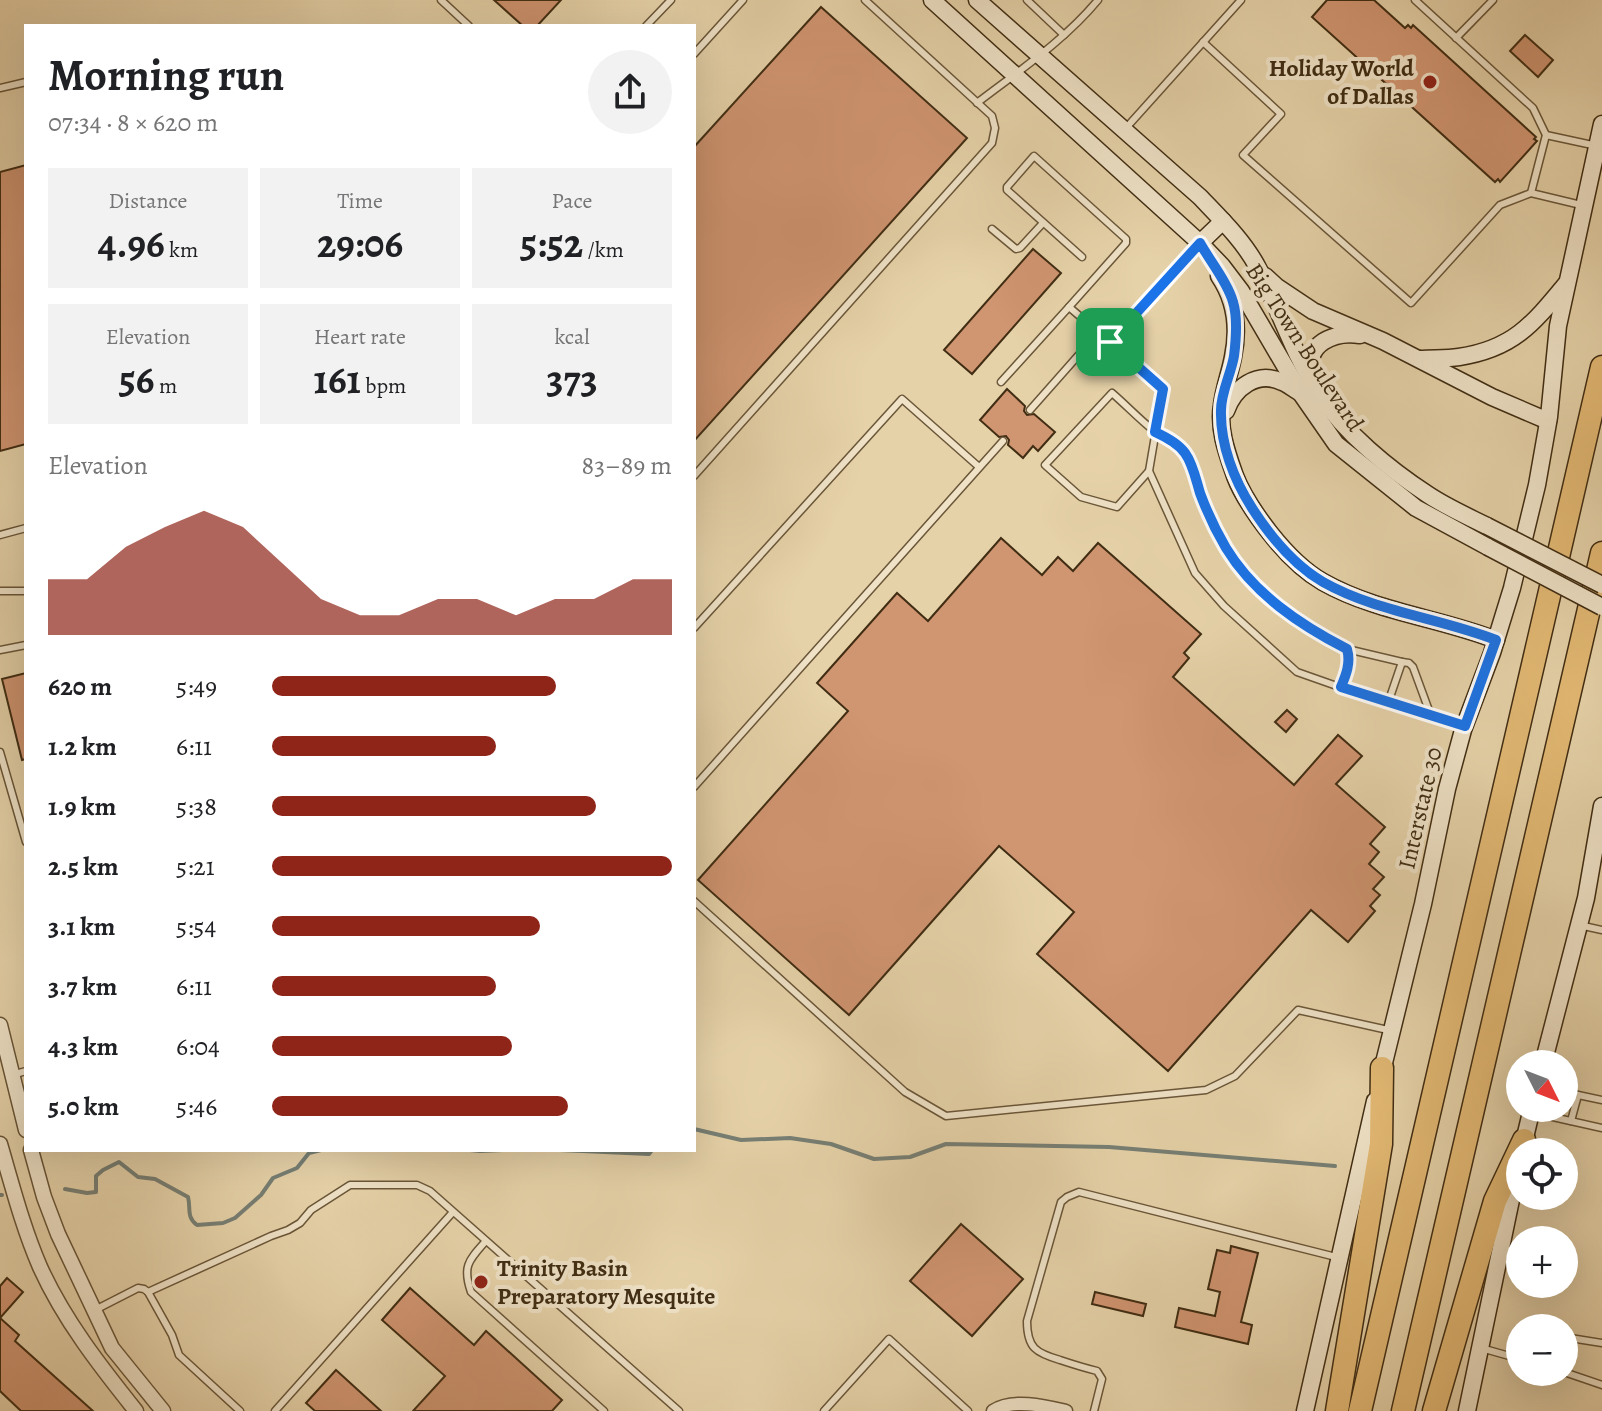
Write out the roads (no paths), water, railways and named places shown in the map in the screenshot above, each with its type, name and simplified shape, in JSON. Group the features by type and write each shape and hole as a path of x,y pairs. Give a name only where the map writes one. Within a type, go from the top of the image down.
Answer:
{"highway":[{"path":"1360,1411 1602,367"},
{"path":"1403,1411 1602,553"},
{"path":"1337,1411 1381,1144 1382,1068"},
{"path":"1434,1411 1495,1201 1506,1180"}],"main road":[{"name":"Big Town Boulevard","path":"932,0 1200,243 1241,291 1311,394 1378,458 1428,495 1602,585"},
{"name":"Big Town Boulevard","path":"977,0 1200,197 1248,251 1336,444 1416,508 1602,607"},
{"name":"Interstate 30","path":"1305,1411 1447,789 1512,588 1537,485 1548,421 1558,326 1602,124"},
{"path":"1223,221 1200,243 1233,301 1236,319 1234,356 1221,410 1226,449 1247,500 1280,545 1300,566 1322,582 1365,600 1496,640"},
{"path":"1258,269 1277,287 1313,311 1383,341 1492,397 1548,421"},
{"path":"1417,359 1455,357 1497,348 1516,337 1540,315 1567,282"},
{"path":"1222,424 1229,402 1251,380 1270,378 1311,394 1311,359 1315,350 1332,336 1344,333 1383,341"},
{"path":"1547,1050 1586,898 1602,806"},
{"path":"1467,1411 1509,1210"}],"street":[{"path":"0,1025 24,1122"},
{"path":"0,1144 41,1268 92,1356 136,1411"},
{"path":"32,1152 53,1222 93,1311 112,1348 163,1411"},
{"path":"71,1323 93,1311"},
{"path":"993,1411 1018,1404 1066,1411"}],"lane":[{"path":"441,0 467,24"},
{"path":"648,24 671,0"},
{"path":"696,52 743,0"},
{"path":"696,474 992,143 995,128 992,116 865,0"},
{"path":"1027,0 1064,35"},
{"path":"977,103 1040,56 1098,0"},
{"path":"1124,130 1241,0"},
{"path":"1415,0 1533,108 1546,135 1531,193"},
{"path":"1456,38 1493,0"},
{"path":"1203,42 1281,114 1243,155 1411,303 1500,205 1531,193 1584,206"},
{"path":"0,88 24,82"},
{"path":"1546,135 1597,146"},
{"path":"1001,382 1126,243 1126,239 1034,156 1007,190 1082,257"},
{"path":"992,229 1016,249 1043,223"},
{"path":"1110,342 1200,243"},
{"path":"1069,307 1163,389 1155,432 1149,471 1117,507 1081,497 1045,465 1112,393 1155,432 1184,450 1213,524 1227,550 1262,592 1320,634 1347,649 1409,663 1431,716"},
{"path":"1030,410 1099,332"},
{"path":"696,626 902,399 979,467"},
{"path":"696,785 1003,441"},
{"path":"1149,471 1195,573 1224,606 1297,672 1465,726"},
{"path":"0,535 24,529"},
{"path":"0,591 24,591"},
{"path":"0,650 24,645"},
{"path":"1341,687 1348,667 1347,649"},
{"path":"1388,703 1402,662"},
{"path":"0,752 24,835"},
{"path":"696,903 905,1092 946,1116 1206,1090 1235,1076 1298,1010 1392,1031"},
{"path":"1579,925 1602,930"},
{"path":"1578,1095 1602,1100"},
{"path":"1575,1122 1602,1128"},
{"path":"148,1292 288,1230 300,1223 311,1210 350,1185 417,1185 430,1191 679,1411"},
{"path":"1094,1411 1102,1379 1097,1371 1043,1355 1030,1343 1027,1332 1027,1321 1061,1202 1067,1197 1079,1192 1340,1258"},
{"path":"275,1411 453,1212"},
{"path":"486,1241 469,1259 465,1275 471,1292 604,1411"},
{"path":"93,1311 138,1288 144,1289 172,1335 179,1355 240,1411"},
{"path":"824,1411 889,1339 968,1411"},
{"path":"1578,1339 1602,1343"},
{"path":"1480,1348 1506,1355"},
{"path":"1578,1377 1602,1385"}],"waterway":[{"path":"696,1129 741,1140 790,1138 831,1144 874,1159 910,1157 946,1144 1109,1147 1335,1166"},
{"path":"65,1189 96,1192 96,1176 119,1162 138,1177 155,1179 188,1197 190,1216 197,1225 223,1223 235,1218 261,1195 273,1178 297,1168 313,1152"},
{"path":"604,1152 650,1152"}],"place":[{"name":"Holiday World of Dallas","path":"1430,82"},
{"name":"Trinity Basin Preparatory Mesquite","path":"481,1282"}]}
